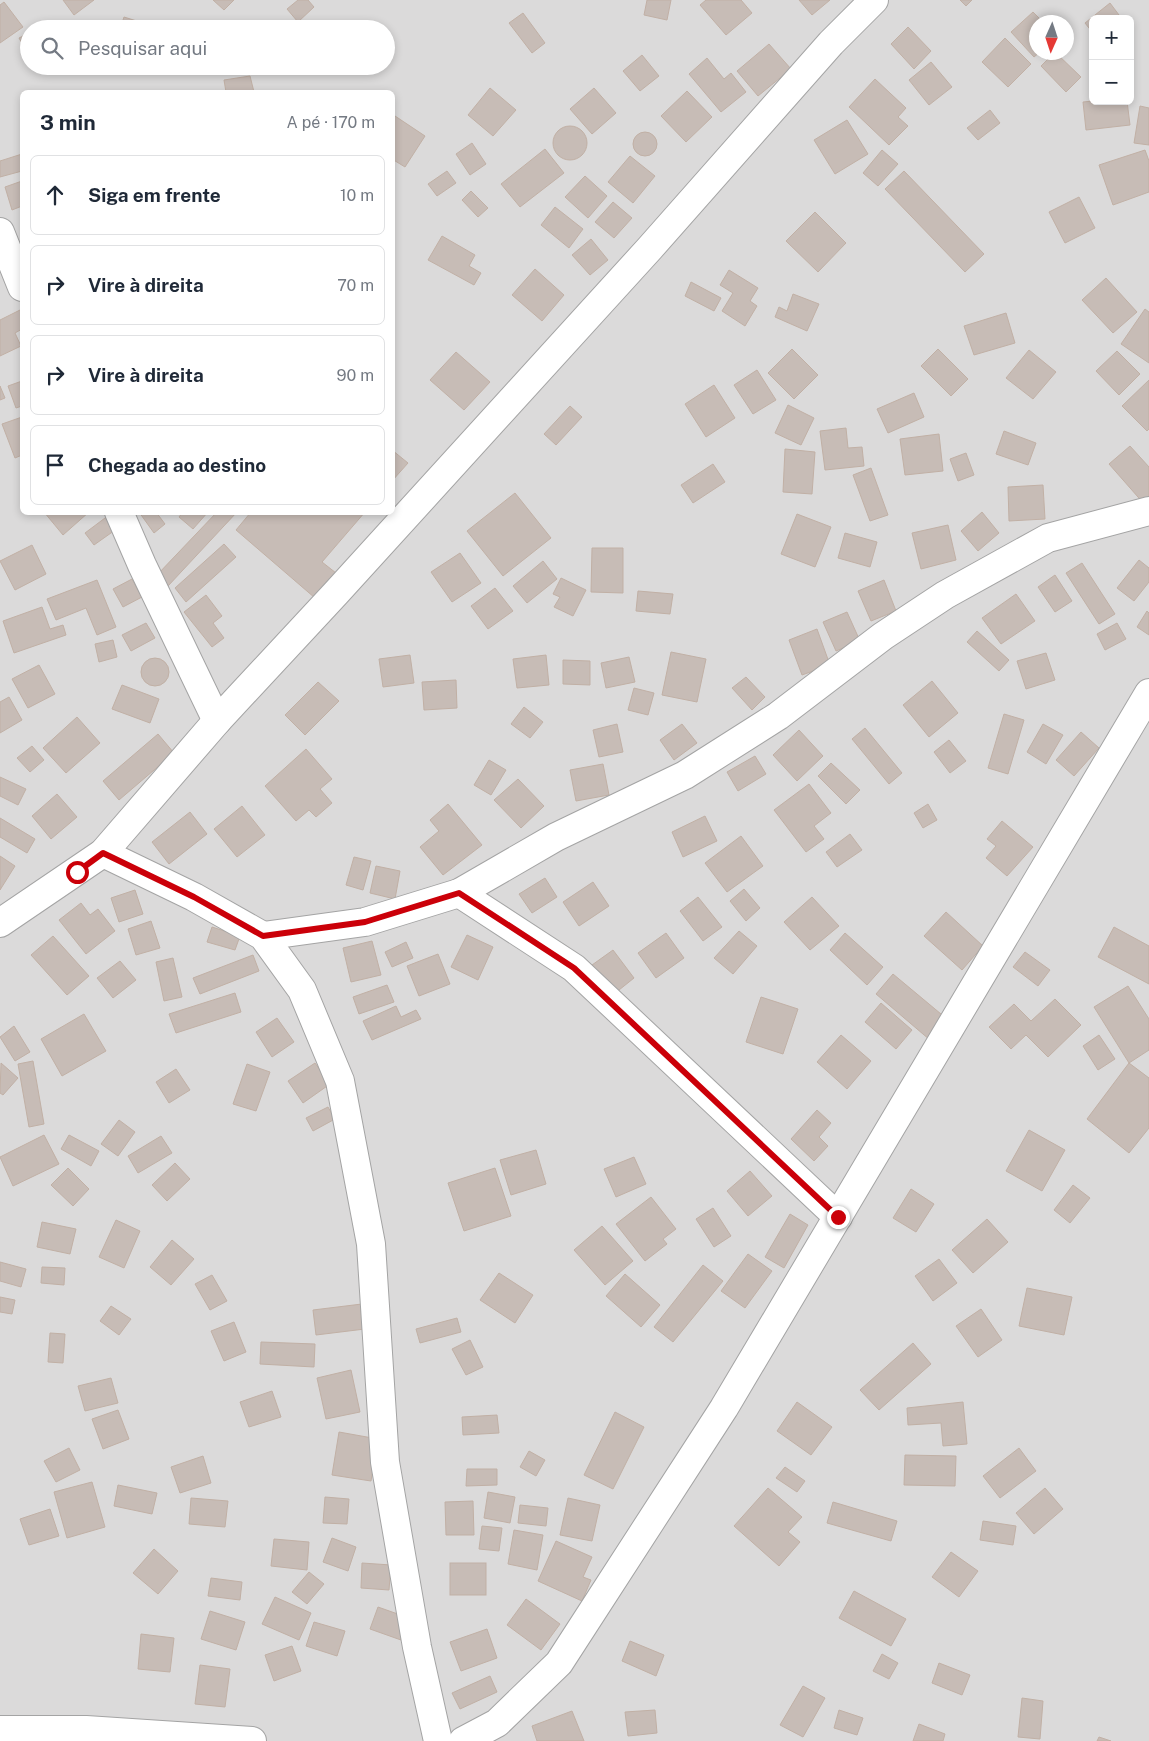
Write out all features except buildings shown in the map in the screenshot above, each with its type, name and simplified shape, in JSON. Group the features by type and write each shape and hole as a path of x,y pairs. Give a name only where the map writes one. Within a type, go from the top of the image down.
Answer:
{"street":[{"path":"0,923 103,853 217,721 650,248 831,43 874,0"},
{"path":"0,232 20,282"},
{"path":"263,936 365,922 459,893 556,837 685,775 778,716 883,636 945,594 1048,538 1149,512"},
{"path":"120,515 142,565 217,721"},
{"path":"464,1741 497,1723 559,1663 724,1408 1149,693"},
{"path":"103,853 194,897 263,936 302,990 340,1081 370,1244 385,1462 417,1647 438,1741"},
{"path":"459,893 574,968 838,1217"},
{"path":"0,1730 86,1730 252,1741"}],"shaded area":[{"path":"0,0 1149,0 1149,1741 0,1741"}],"route":[{"path":"77,872 103,853 194,897 263,936 365,922 459,893 574,968 838,1217"}]}
